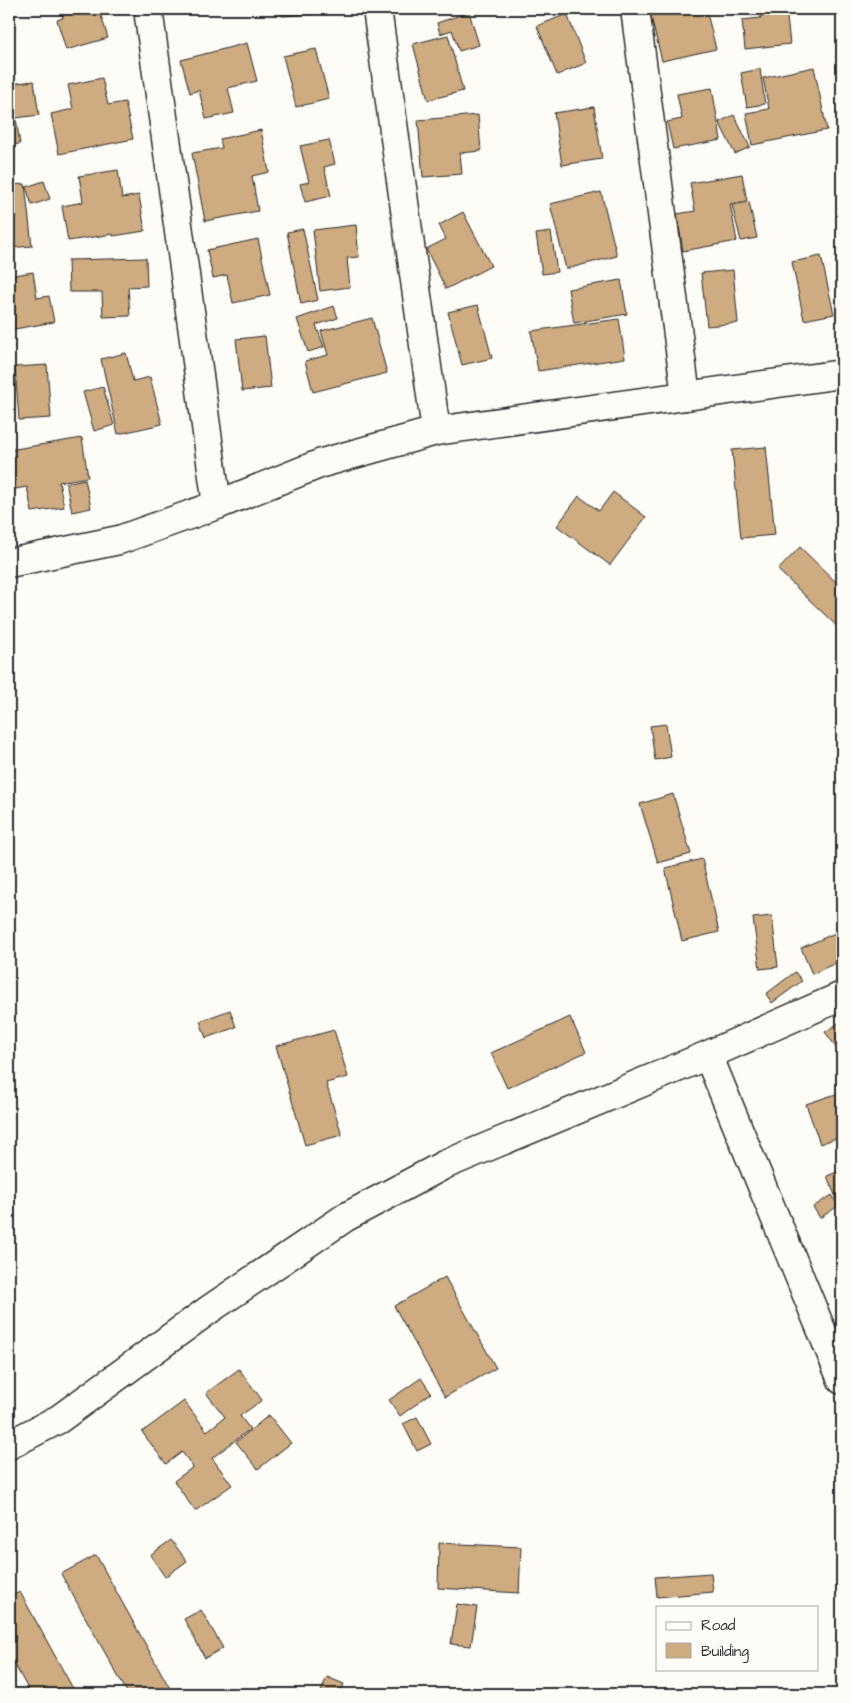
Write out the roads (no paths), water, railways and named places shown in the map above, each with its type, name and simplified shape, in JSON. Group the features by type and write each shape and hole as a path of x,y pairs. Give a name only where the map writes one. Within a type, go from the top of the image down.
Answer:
{"street":[{"path":"148,9 217,505"},
{"path":"377,9 436,431"},
{"path":"635,9 686,396"},
{"path":"9,563 119,540 217,505 322,463 436,431 842,374"},
{"path":"9,1445 59,1419 210,1309 346,1218 444,1165 708,1055 842,996"},
{"path":"708,1055 842,1380"}]}
